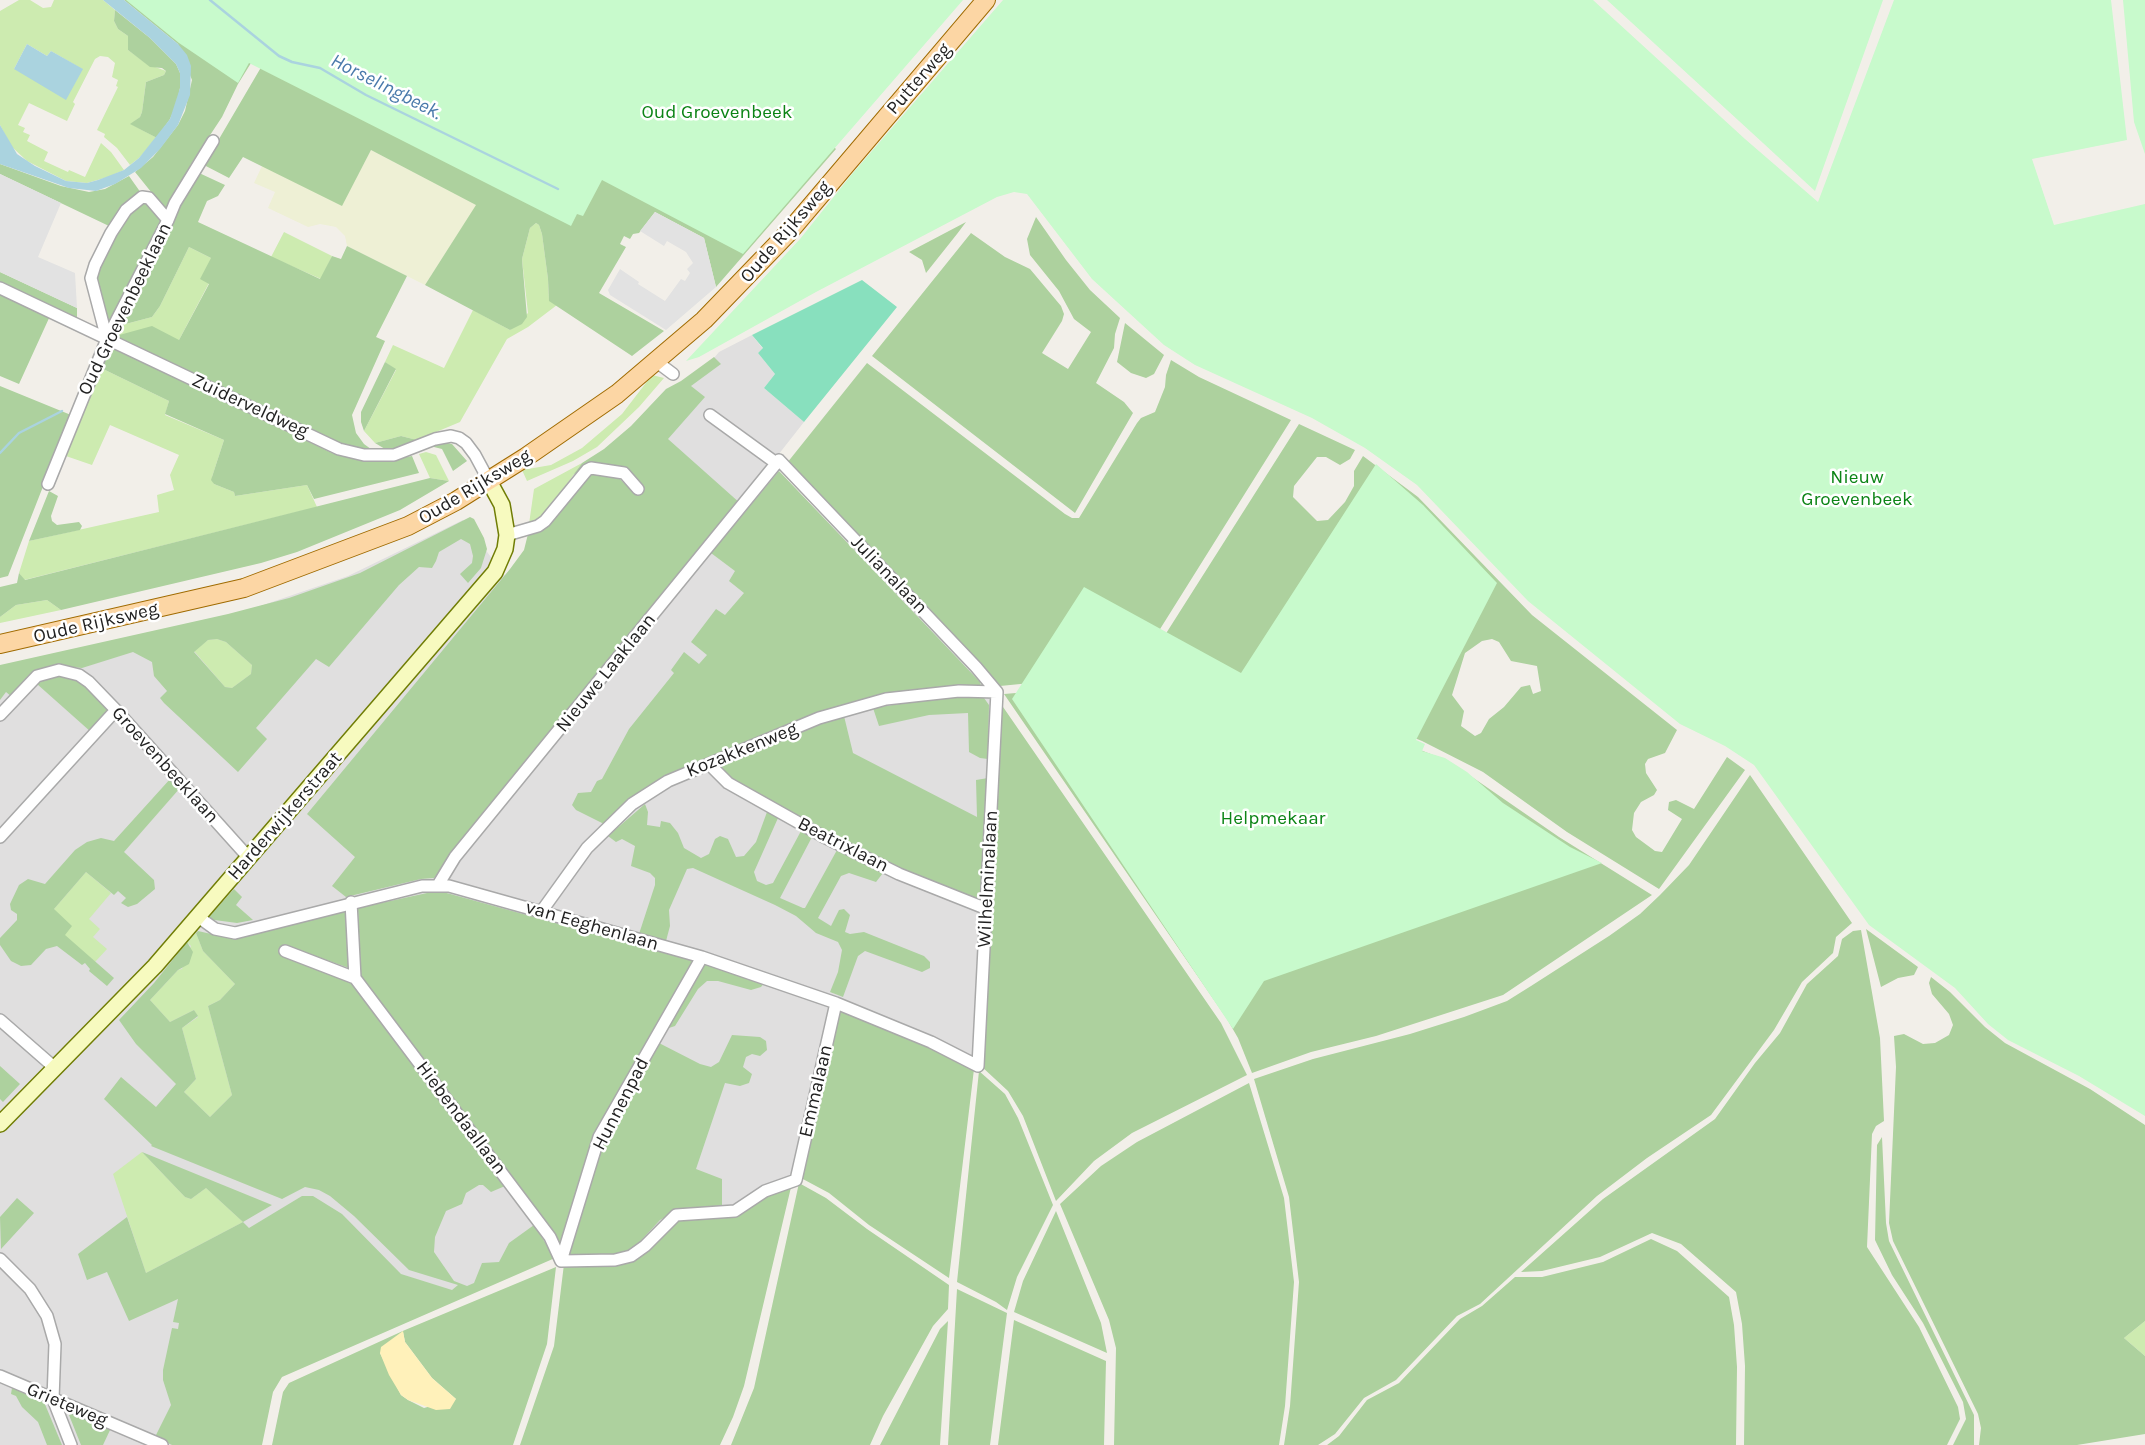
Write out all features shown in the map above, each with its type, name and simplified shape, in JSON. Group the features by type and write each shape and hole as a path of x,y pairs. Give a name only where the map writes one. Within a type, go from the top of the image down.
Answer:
{"main road":[{"name":"Putterweg","path":"850,157 986,0"},
{"name":"Oude Rijksweg","path":"0,644 244,588 408,526 489,481 609,399 657,362 740,284 788,233 850,157"},
{"name":"Harderwijkerstraat","path":"0,1124 155,966 495,572 505,549 507,536 502,505 489,481"}],"street":[{"name":"Oud Groevenbeeklaan","path":"48,484 107,339 187,181 213,141"},
{"path":"107,339 92,278 95,264 111,233 126,210 142,197 149,198 168,220"},
{"name":"Zuiderveldweg","path":"0,288 339,449 364,455 394,454 434,439 451,436 459,438 470,449 489,481"},
{"path":"657,362 673,374"},
{"path":"710,415 777,462"},
{"name":"Julianalaan","path":"777,462 976,667 997,692"},
{"name":"Nieuwe Laaklaan","path":"438,885 455,857 777,462"},
{"path":"507,536 538,526 545,521 586,470 591,468 624,473 638,489"},
{"name":"Groevenbeeklaan","path":"0,715 37,676 59,670 78,675 89,682 116,710 249,858"},
{"name":"Kozakkenweg","path":"541,912 587,848 632,804 668,780 819,718 886,699 959,692 997,692"},
{"name":"Wilhelminalaan","path":"978,1066 997,692"},
{"path":"0,837 116,710"},
{"name":"Beatrixlaan","path":"709,764 728,784 824,837 900,874 987,909"},
{"name":"van Eeghenlaan","path":"197,916 214,929 236,933 352,902 422,886 438,885 702,957 836,1003 931,1042 978,1066"},
{"path":"285,951 355,978 352,902"},
{"name":"Hunnenpad","path":"561,1261 599,1138 702,957"},
{"name":"Hiebendaallaan","path":"355,978 550,1237 561,1261"},
{"name":"Emmalaan","path":"561,1261 615,1260 631,1256 645,1246 676,1215 735,1211 765,1191 796,1180 836,1003"},
{"path":"0,1020 55,1068"},
{"path":"0,1259 30,1289 47,1316 55,1344 53,1399 71,1445"},
{"name":"Grieteweg","path":"0,1376 162,1445"}],"shaded area":[{"path":"0,174 61,203 38,257 75,273 77,308 0,272"},
{"path":"655,212 704,238 716,287 666,330 610,295 608,290 620,269 639,282 638,284 665,301 681,279 685,281 690,273 687,269 693,263 686,252 667,241 664,246 640,231"},
{"path":"752,335 763,349 758,353 775,374 764,388 804,422 771,464 993,690 974,1061 793,1176 734,1208 641,1245 628,1253 564,1256 555,1254 280,1374 271,1386 259,1445 0,1445 0,683 149,644 348,576 463,520 506,577 645,440 719,352"}],"green space":[{"path":"19,0 30,0 43,8 51,7 54,0 103,0 115,10 114,21 118,29 128,36 128,50 147,64 166,71 164,75 146,82 142,112 140,117 131,124 157,138 139,158 130,165 117,148 104,137 105,134 97,130 118,87 116,86 118,80 112,77 115,63 108,57 100,56 95,59 73,102 75,104 67,121 29,103 18,125 25,128 23,132 30,135 27,141 48,152 44,161 68,172 69,170 85,177 101,143 111,152 124,170 87,183 66,181 27,161 11,146 0,125 0,11","holes":["27,44 47,56 51,51 82,69 14,69"]},
{"path":"124,0 269,0 264,42 238,84 222,117 191,164 168,213 135,172 153,157 178,125 185,111 192,80 178,44"},
{"name":"Oud Groevenbeek","path":"126,0 963,0 743,254 602,180 583,216 577,214 571,226 249,63 238,83 179,43"},
{"path":"277,0 810,124 836,149 716,287 704,238 655,212 639,233 633,234 630,239 624,236 620,244 626,247 599,293 664,331 632,356 549,301 542,234 539,225 536,223 530,228 522,259 527,317 522,324 510,330 425,285 476,205 371,150 342,206 243,157 229,178 202,164 219,139 270,52"},
{"name":"Nieuw Groevenbeek","path":"1003,0 1593,0 1745,139 1818,202 1894,0 2111,0 2127,140 2032,159 2054,225 2145,204 2145,1116 2079,1076 2008,1040 1988,1024 1955,988 1869,925 1754,765 1725,746 1680,724 1528,601 1417,485 1365,448 1312,418 1195,365 1164,345 1092,279 1027,194 1014,192 997,197 816,292 699,357 686,361 800,239 852,174"},
{"path":"1607,0 1883,0 1815,191 1763,143"},
{"path":"2123,0 2145,0 2145,154 2134,122"},
{"path":"115,10 150,38 176,64 180,73 177,103 170,119 157,138 130,124 140,117 142,112 146,82 164,75 166,71 162,68 150,67 128,50 128,36 118,29 114,21"},
{"path":"371,150 477,205 425,285 347,246 345,236 336,227 320,224 308,227 268,208 275,192 254,183 262,166 342,205"},
{"path":"0,164 61,186 89,192 105,189 129,176 141,193 120,212 109,226 0,174"},
{"path":"197,172 225,185 218,196 207,201 198,222 320,279 332,256 341,259 347,246 407,276 376,337 385,341 352,415 356,433 364,444 375,452 355,451 112,337 152,326 179,340 209,284 200,279 211,258 189,247 160,306 152,317 118,326"},
{"path":"146,200 165,220 107,331 96,287 96,270 129,213"},
{"path":"1036,217 1090,290 1120,318 1115,334 1114,348 1096,383 1124,402 1133,413 1075,513 872,356 971,233 1005,257 1030,269 1061,306 1064,314 1062,321 1042,353 1068,369 1091,332 1074,319 1059,291 1030,255 1027,239"},
{"path":"966,222 926,273 922,260 909,252"},
{"path":"536,223 539,225 542,234 549,300 557,305 528,327 507,339 460,422 417,440 401,436 375,443 364,431 396,370 385,362 393,345 444,368 473,310 510,330 528,313 522,259 530,228"},
{"path":"284,232 332,256 321,279 271,257"},
{"path":"189,247 211,258 209,283 179,340 112,337 118,326 152,317 160,306"},
{"path":"0,272 77,308 77,320 0,284"},
{"path":"862,280 897,307 804,422 764,388 775,374 758,353 763,348 752,335"},
{"path":"0,293 50,316 19,384 0,376"},
{"path":"1125,323 1164,355 1154,374 1146,378 1131,373 1117,362"},
{"path":"108,345 332,453 362,461 376,462 412,456 419,473 314,499 307,485 235,496 234,492 214,484 211,480 224,440 165,414 169,401 99,367"},
{"path":"714,357 721,364 691,386 705,397 668,439 741,504 434,878 421,879 346,897 332,886 355,857 307,814 510,569 524,550 528,534 589,472 618,477 635,494 639,489 624,473 582,468 573,475 582,463 604,449 631,426 666,389 681,381"},
{"path":"1171,360 1199,377 1291,420 1125,685 1051,681 1000,686 787,463 867,363 1065,514 1072,518 1079,518 1137,423 1141,418 1155,412 1165,387 1166,375"},
{"path":"385,362 396,369 364,431 361,422 361,412"},
{"path":"99,367 169,401 165,415 224,440 212,477 214,484 234,492 235,496 307,485 317,507 24,580 19,573 29,541 159,512 157,495 174,490 170,475 179,455 110,425 92,465 63,455"},
{"path":"652,375 664,378 639,407 597,447 573,461 527,481 522,470 551,465 582,448 622,414"},
{"path":"0,386 71,415 8,576 0,578"},
{"path":"1299,424 1355,450 1350,459 1340,465 1326,457 1317,457 1294,486 1293,497 1317,521 1328,520 1345,502 1354,486 1354,471 1363,456 1418,497 1532,615 1677,730 1665,753 1648,759 1645,764 1646,773 1657,790 1654,795 1641,802 1634,813 1632,830 1636,837 1655,851 1662,852 1682,819 1668,810 1669,802 1676,800 1694,809 1727,757 1745,770 1659,889 1567,832 1483,772 1422,741 1397,731 1132,687","holes":["1492,639 1499,642 1511,661 1537,666 1541,691 1533,694 1530,685 1521,687 1504,707 1489,719 1481,733 1475,736 1461,726 1464,711 1452,695 1465,653 1482,641"]},
{"path":"401,436 417,440 390,452 375,443"},
{"path":"443,442 452,444 467,461 453,471 442,449 430,446"},
{"path":"426,452 436,455 449,481 430,478 419,454"},
{"path":"582,463 546,513 529,524 534,489"},
{"name":"Helpmekaar","path":"1376,464 1423,505 1497,583 1416,740 1425,744 1422,751 1445,758 1467,772 1503,803 1570,847 1602,863 1264,981 1233,1029 1012,699 1084,587 1241,673"},
{"path":"779,471 980,682 981,686 912,690 791,723 668,776 628,800 604,824 576,810 572,805 578,793 591,792 597,781 602,779 629,729 674,673 671,670 684,652 699,664 707,655 691,642 716,609 725,615 744,593 729,581 735,571 711,553"},
{"path":"430,478 449,481 400,510 297,552 261,563 61,610 47,600 16,605 0,617 0,587 17,583 19,573 25,580"},
{"path":"49,491 58,496 51,516 52,521 57,525 79,522 82,526 80,530 29,541"},
{"path":"470,517 474,519 484,538 487,549 481,568 468,583 460,574 472,563 473,556 470,544 461,539 439,552 432,568 419,567 399,585 329,667 316,659 256,728 267,739 238,772 164,703 160,698 167,691 154,676 152,662 133,652 82,668 61,666 12,697 6,692 0,700 0,665 228,614 289,598 360,573","holes":["217,639 226,642 252,665 251,674 232,688 225,687 194,652 208,640"]},
{"path":"47,600 61,610 0,623 0,617 16,605"},
{"path":"217,639 226,642 252,665 251,674 232,688 225,687 194,651 208,640"},
{"path":"55,674 74,676 87,685 109,708 91,732 37,684"},
{"name":"Helpmekaar","path":"1052,690 1413,747 1438,757 1472,777 1559,837 1652,895 1503,995 1376,1036 1311,1052 1252,1073 1238,1038 1227,1019 1004,694"},
{"path":"977,696 984,698 989,705 988,759 980,758 969,752 968,713 929,715 879,726 873,708 945,697"},
{"path":"1001,704 1221,1023 1247,1075 1132,1133 1094,1161 1056,1201 1023,1116 1008,1091 981,1066 998,800"},
{"path":"844,716 853,753 977,817 976,780 988,778 982,902 913,876 827,833 737,783 717,765 808,728"},
{"path":"1750,775 1852,923 1836,937 1833,953 1802,982 1774,1030 1711,1115 1647,1158 1597,1196 1480,1304 1457,1316 1396,1380 1364,1398 1335,1434 1318,1445 1284,1445 1290,1406 1299,1282 1289,1197 1254,1079 1313,1059 1410,1034 1507,1001 1640,914 1689,865"},
{"path":"171,778 180,788 124,852 154,880 155,889 137,904 128,907 121,903 126,898 118,891 114,895 86,872 54,909 72,926 65,935 114,978 107,986 89,971 90,969 85,963 82,965 57,946 46,949 31,965 21,966 11,961 0,945 0,938 17,920 17,914 11,910 10,904 19,885 28,879 45,884 75,850 87,842 101,838 114,841"},
{"path":"645,804 648,812 647,825 660,827 661,821 670,823 678,833 684,848 701,858 709,854 715,839 720,836 728,839 736,857 744,856 756,842 767,812 778,818 754,872 757,881 766,885 773,883 801,831 812,837 780,898 803,908 805,908 837,850 883,873 876,882 849,873 841,876 818,918 831,926 839,910 844,909 850,915 845,932 850,934 864,932 924,956 930,962 930,968 922,972 865,951 858,956 843,997 830,992 838,972 842,950 838,942 816,933 796,916 775,905 693,868 687,869 669,910 670,926 666,941 639,934 655,885 655,878 650,873 631,866 635,846 622,839 616,842 608,836"},
{"path":"86,872 111,893 89,919 100,929 93,937 107,949 95,962 64,935 54,909"},
{"path":"234,889 242,897 236,905 253,920 237,923 207,919"},
{"path":"443,892 694,961 599,1127 590,1146 560,1242 361,977 358,908 427,893"},
{"path":"347,911 349,968 287,946 283,957 351,981 505,1186 491,1192 483,1185 479,1185 466,1193 462,1204 446,1211 435,1237 434,1252 454,1281 467,1286 474,1283 482,1263 499,1262 509,1243 534,1225 555,1258 282,1377 273,1392 262,1445 172,1445 155,1437 171,1405 163,1380 163,1370 172,1328 178,1329 179,1323 173,1322 178,1299 129,1321 107,1272 87,1280 78,1254 127,1217 146,1273 243,1222 249,1228 302,1196 313,1196 342,1214 401,1274 452,1290 458,1285 409,1270 354,1216 330,1196 319,1190 305,1187 282,1199 151,1146 104,1099 121,1077 156,1107 176,1084 136,1044 119,1020 154,983 187,942 193,952 189,964 178,970 150,1000 170,1022 194,1010 198,1016 182,1028 196,1079 184,1092 210,1117 232,1095 208,1006 220,1000 235,984 203,951 196,933 198,931 220,936 246,935"},
{"path":"1866,929 1918,967 1914,975 1898,978 1881,987"},
{"path":"1861,930 1880,1038 1884,1121 1876,1126 1872,1134 1867,1247 1919,1327 1958,1407 1960,1419 1947,1445 1744,1445 1745,1366 1742,1324 1736,1292 1681,1244 1652,1233 1600,1257 1542,1271 1521,1272 1603,1199 1715,1119 1755,1063 1780,1033 1807,984 1838,956 1842,939 1853,931"},
{"path":"196,933 203,951 235,984 220,1000 208,1006 232,1095 210,1117 184,1092 196,1079 182,1028 198,1017 194,1010 170,1022 150,1000 178,970 182,969 191,946 187,942"},
{"path":"705,964 765,982 761,987 751,990 718,981 707,981 698,989 675,1026 666,1029"},
{"path":"1931,977 2005,1043 2090,1089 2145,1125 2145,1321 2124,1338 2145,1356 2145,1434 2077,1445 1979,1445 1981,1428 1978,1414 1893,1241 1889,1223 1896,1067 1894,1036 1904,1034 1923,1044 1935,1043 1949,1035 1953,1025 1949,1014 1932,994 1929,983"},
{"path":"838,1006 930,1045 974,1069 949,1278 869,1225 829,1193 801,1178"},
{"path":"732,1035 760,1037 766,1041 767,1050 760,1056 752,1054 746,1057 743,1067 752,1074 749,1083 740,1086 725,1083 696,1169 722,1179 722,1209 671,1214 660,1220 635,1247 625,1253 612,1255 569,1255 600,1153 659,1043 700,1064 711,1067 719,1062"},
{"path":"0,1066 20,1084 3,1102 0,1099"},
{"path":"979,1071 1005,1094 1018,1118 1053,1205 1017,1277 1007,1310 996,1302 957,1282"},
{"path":"1249,1083 1284,1198 1294,1282 1285,1406 1279,1445 1114,1445 1116,1348 1109,1320 1060,1204 1101,1166 1137,1142"},
{"path":"1882,1137 1886,1223 1889,1241 1974,1415 1974,1445 1953,1445 1966,1419 1963,1402 1923,1323 1892,1275 1875,1240 1877,1145"},
{"path":"142,1152 185,1197 191,1199 206,1188 243,1222 146,1273 113,1174"},
{"path":"142,1152 272,1205 243,1222 206,1188 191,1199 185,1197"},
{"path":"792,1183 744,1386 720,1445 520,1445 554,1346 564,1264 615,1263 678,1219 725,1216 768,1193"},
{"path":"799,1183 826,1198 867,1229 949,1285 948,1309 933,1326 883,1416 870,1445 731,1445 754,1388"},
{"path":"17,1198 34,1213 1,1249 0,1217"},
{"path":"1056,1211 1101,1323 1107,1353 1014,1312 1023,1281"},
{"path":"1651,1239 1677,1251 1729,1297 1734,1325 1737,1367 1736,1445 1327,1445 1339,1436 1367,1400 1399,1383 1460,1319 1482,1306 1515,1277 1542,1277 1603,1262"},
{"path":"556,1267 547,1344 513,1445 272,1445 283,1392 289,1383 405,1330","holes":["403,1332 405,1342 432,1378 456,1399 424,1408 401,1395 380,1353"]},
{"path":"957,1289 1007,1313 990,1445 948,1445"},
{"path":"1014,1320 1106,1361 1104,1445 998,1445"},
{"path":"948,1321 940,1445 880,1445 940,1329"},
{"path":"2145,1321 2145,1356 2124,1338"},
{"path":"12,1388 44,1402 62,1445 47,1445 38,1422 22,1407 16,1396 11,1394"},
{"path":"75,1412 111,1428 103,1445 81,1445 69,1415"}],"sand":[{"path":"403,1331 405,1342 432,1378 456,1399 450,1409 436,1410 408,1400 401,1395 389,1375 380,1353 381,1347"}],"water":[{"path":"103,0 124,0 178,44 187,55 191,66 190,95 178,125 160,149 141,168 115,184 96,191 69,188 0,164 0,125 17,154 35,166 66,181 87,183 124,170 139,158 170,119 180,88 180,73 176,64 150,38"},
{"path":"27,44 47,56 51,51 83,69 66,100 14,69"}],"waterway":[{"name":"Horselingbeek.","path":"210,0 279,56 292,62 320,68 366,95 558,189"},
{"path":"0,453 19,433 62,411"}]}
